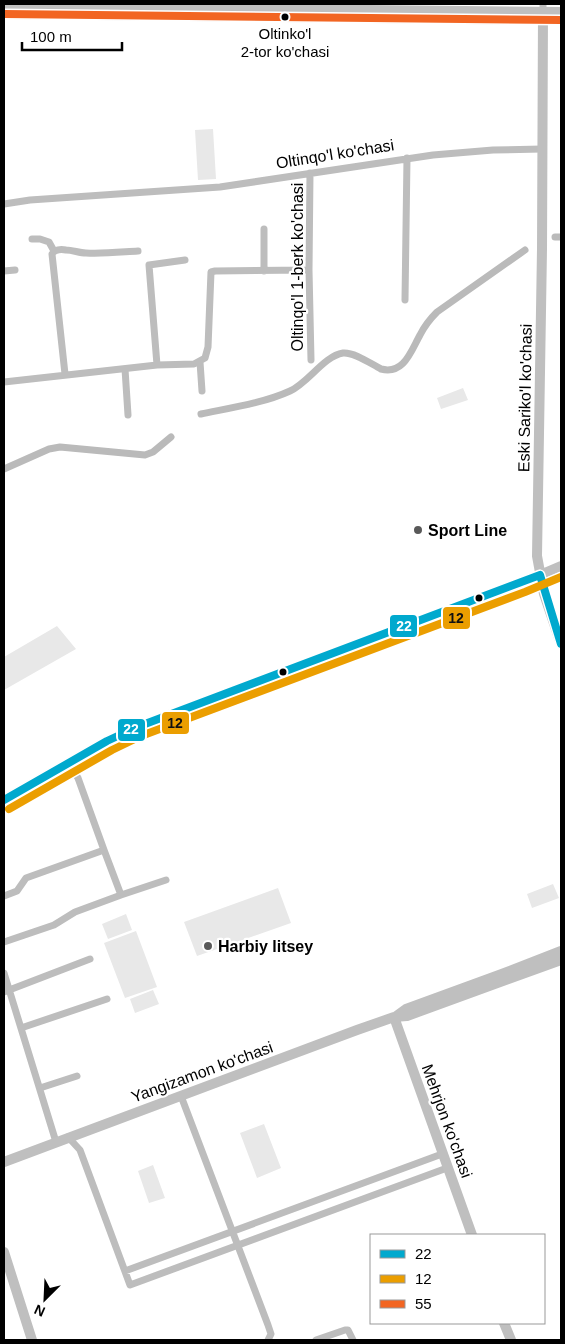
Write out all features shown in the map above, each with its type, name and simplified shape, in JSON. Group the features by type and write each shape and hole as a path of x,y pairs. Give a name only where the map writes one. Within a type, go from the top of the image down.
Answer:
{"street":[{"path":"4,6 378,14 561,12"},
{"path":"4,14 64,8"},
{"path":"543,12 561,20"},
{"path":"542,149 543,12"},
{"name":"Oltinqo'l ko'chasi","path":"4,204 30,200 220,187 407,158 493,150 542,149"},
{"name":"Eski Sariko'l ko'chasi","path":"542,149 537,556 540,575 561,644"},
{"path":"405,300 407,158"},
{"name":"Oltinqo'l 1-berk ko'chasi","path":"310,173 309,270 311,360"},
{"path":"264,229 264,271"},
{"path":"32,239 49,242 54,251 52,254 65,374"},
{"path":"54,251 69,250 82,253 104,254 138,251"},
{"path":"157,365 149,265 185,260"},
{"path":"4,271 15,270"},
{"path":"4,382 65,374 200,362 205,358 208,347 211,272 309,270"},
{"path":"200,362 202,390"},
{"path":"125,369 128,415"},
{"path":"4,800 117,736 561,566"},
{"path":"69,764 78,778 121,895"},
{"path":"4,896 17,891 26,878 104,850"},
{"path":"4,942 54,925 75,912 166,880"},
{"name":"Yangizamon ko'chasi","path":"4,1162 394,1017 406,1009 561,951"},
{"path":"6,991 90,959"},
{"name":"Yangizamon ko'chasi","path":"394,1017 408,1016 561,960"},
{"path":"4,974 6,991 21,1028 56,1142"},
{"path":"21,1028 107,999"},
{"name":"Mehrjon ko'chasi","path":"394,1017 472,1234"},
{"path":"40,1088 77,1076"},
{"path":"181,1096 271,1334 268,1340"},
{"path":"68,1138 80,1150 130,1284 447,1168"},
{"path":"125,1271 442,1154"},
{"name":"Yangizamon ko'chasi","path":"4,1155 11,1157 21,1156"},
{"path":"4,1252 32,1340"},
{"path":"504,1324 511,1340"},
{"path":"316,1340 347,1330 352,1340"}],"shaded area":[{"path":"213,129 216,179 198,180 195,130"},
{"path":"463,388 468,400 441,409 437,398"},
{"path":"57,626 76,649 4,690 4,657"},
{"path":"553,884 559,898 532,908 527,894"},
{"path":"278,888 291,923 197,956 184,922"},
{"path":"126,914 132,930 108,939 102,924"},
{"path":"136,931 157,987 125,998 104,943"},
{"path":"153,990 159,1004 135,1013 130,999"},
{"path":"264,1124 281,1168 257,1178 240,1133"},
{"path":"153,1165 165,1198 149,1203 138,1171"}],"waterway":[{"path":"555,237 561,237"},
{"path":"201,414 258,402 290,391 329,359 343,353 358,356 381,369 389,370 396,368 406,360 423,329 437,312 525,250"},
{"path":"4,469 49,449 60,447 145,455 153,452 171,437"}],"transit line":[{"name":"55","path":"4,14 561,20"},
{"name":"22","path":"540,575 561,644"},
{"name":"22","path":"4,800 107,741 137,727 540,575"},
{"name":"12","path":"9,809 112,750 141,736 561,577"}],"place":[{"name":"Oltinko'l 2-tor ko'chasi","path":"285,17"},
{"name":"Sport Line","path":"418,530"},
{"name":"Harbiy litsey","path":"208,946"}]}
